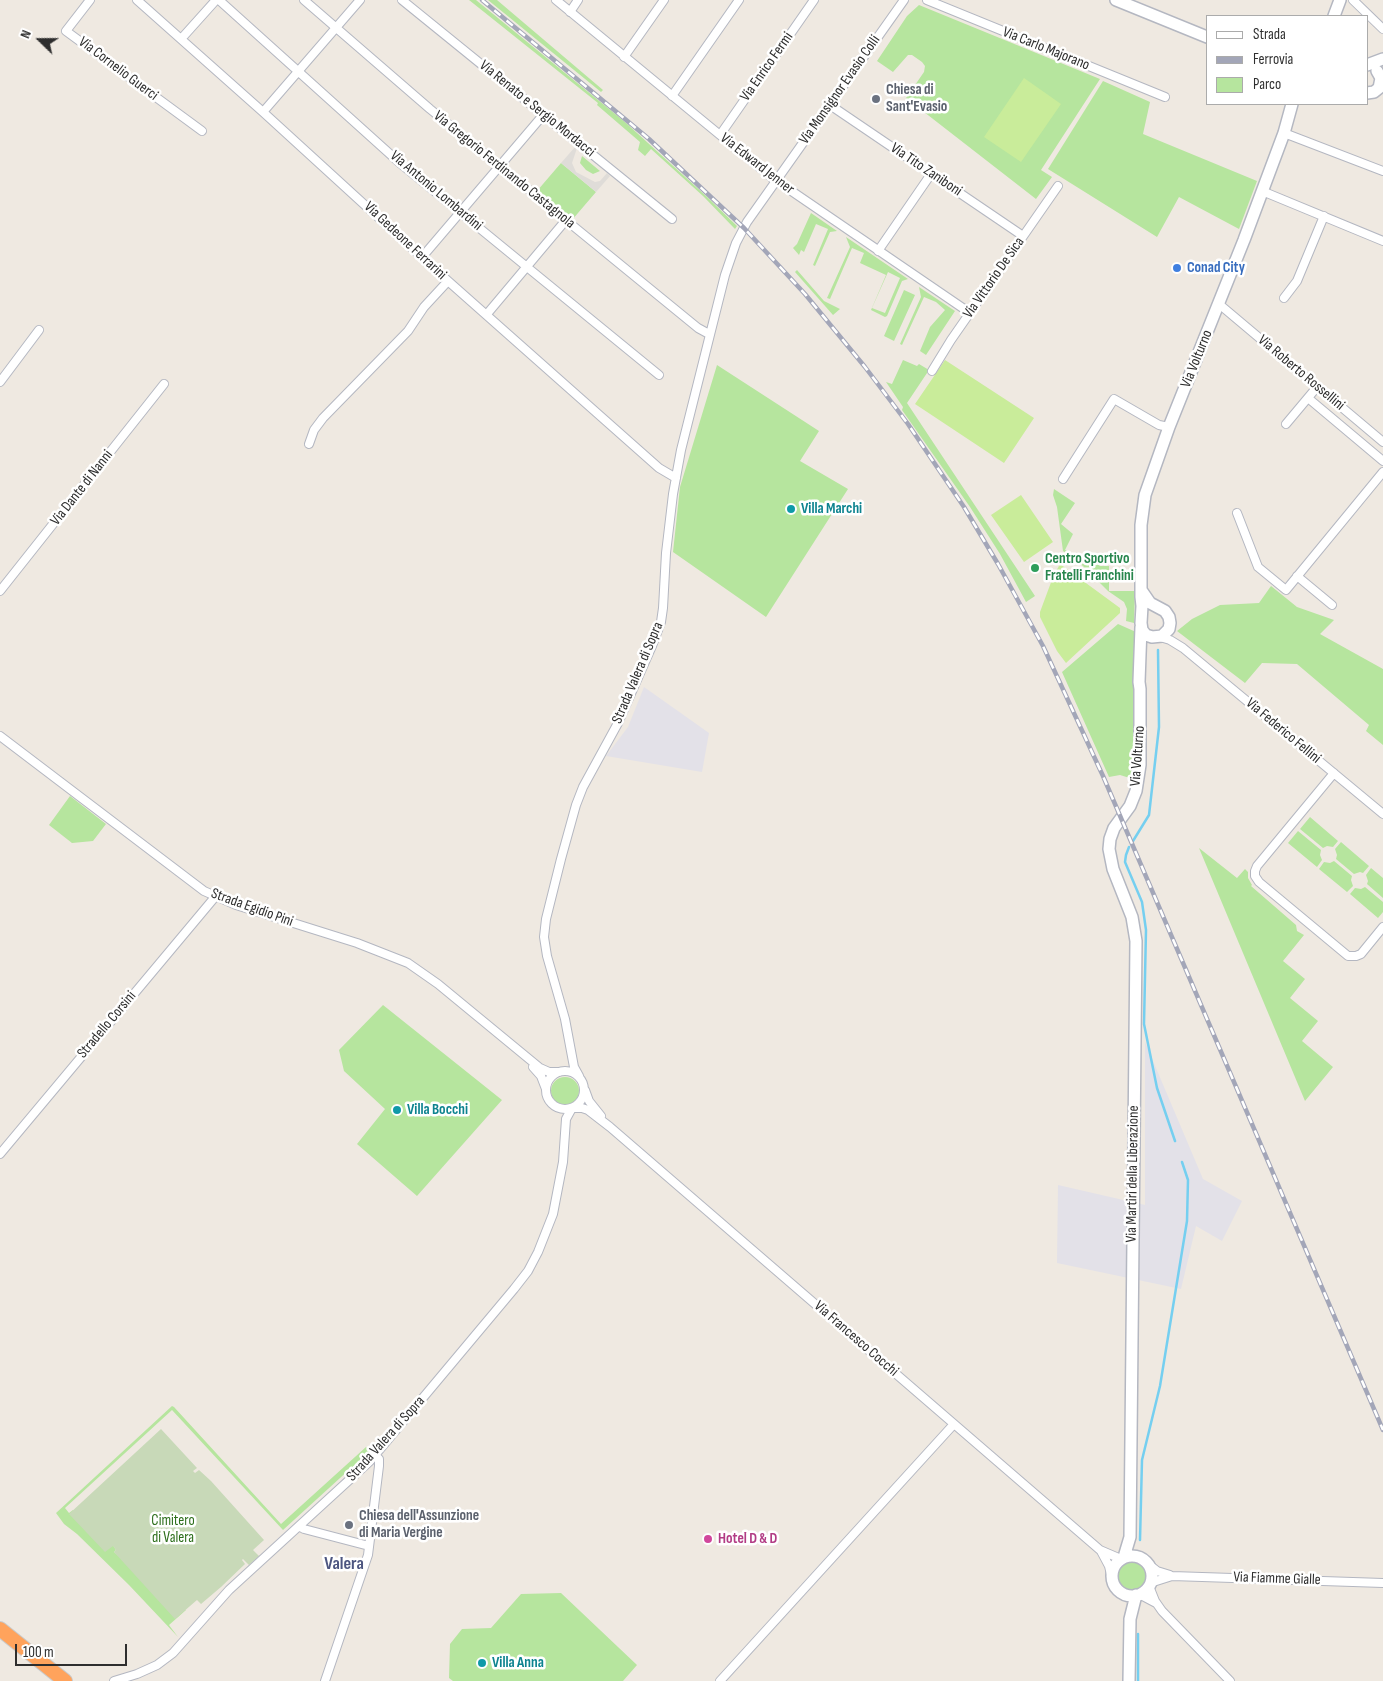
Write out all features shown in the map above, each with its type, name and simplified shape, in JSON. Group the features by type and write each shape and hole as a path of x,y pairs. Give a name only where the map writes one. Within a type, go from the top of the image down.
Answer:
{"highway":[{"path":"0,1629 65,1681"},
{"path":"0,1640 50,1681"}],"street":[{"name":"Via Cornelio Guerci","path":"90,0 66,31 202,131"},
{"name":"Via Gedeone Ferrarini","path":"137,0 423,256 448,281 659,468 676,478"},
{"path":"181,39 217,0"},
{"name":"Via Antonio Lombardini","path":"217,0 393,157 659,375"},
{"name":"Via Gregorio Ferdinando Castagnola","path":"304,0 430,109 698,328 709,334"},
{"path":"263,112 360,0"},
{"name":"Via Renato e Sergio Mordacci","path":"402,0 672,219"},
{"name":"Via Edward Jenner","path":"556,0 776,181 970,313"},
{"path":"570,12 578,0"},
{"path":"624,57 664,0"},
{"path":"672,96 739,0"},
{"name":"Via Enrico Fermi","path":"720,135 814,0"},
{"name":"Via Monsignor Evasio Colli","path":"776,181 904,0"},
{"name":"Via Carlo Majorano","path":"928,0 1165,97"},
{"path":"1116,0 1206,37"},
{"path":"1330,12 1340,0"},
{"path":"1353,0 1383,29"},
{"path":"1368,93 1374,92 1383,59"},
{"name":"Via Tito Zaniboni","path":"830,104 1023,236"},
{"name":"Via Volturno","path":"1140,689 1139,655 1142,641 1143,505 1149,480 1219,304 1284,133 1292,105"},
{"name":"Via Volturno","path":"1284,133 1298,105"},
{"path":"423,256 544,114"},
{"path":"1284,133 1383,171"},
{"path":"878,250 931,174"},
{"name":"Strada Valera di Sopra","path":"114,1681 157,1665 173,1653 229,1590 375,1455 514,1289 533,1262 547,1233 556,1205 563,1162 567,1115 582,1100 584,1088 570,1049 565,1019 546,956 544,937 546,919 560,859 583,787 618,723 658,632 663,608 666,553 676,478 709,334 725,274 736,243 747,222 776,181"},
{"name":"Via Vittorio De Sica","path":"932,371 1058,186"},
{"path":"1262,191 1383,241"},
{"path":"1284,298 1297,281 1324,216"},
{"path":"486,314 566,220"},
{"path":"309,444 314,430 323,418 408,331 424,307 448,281"},
{"name":"Via Roberto Rossellini","path":"1219,304 1383,442"},
{"path":"0,382 39,330"},
{"name":"Via Dante di Nanni","path":"0,591 164,384"},
{"path":"1286,424 1317,386"},
{"path":"1308,398 1383,461"},
{"path":"1063,480 1114,399 1159,425 1169,427"},
{"path":"1237,513 1258,567 1286,590 1383,472"},
{"path":"1297,576 1332,605"},
{"path":"1141,590 1150,602 1167,614 1170,623"},
{"path":"1158,608 1149,609 1143,614 1141,624 1146,635 1159,637"},
{"name":"Via Volturno","path":"1120,818 1130,806 1136,792 1140,765 1140,689 1144,650 1149,643 1167,632 1170,623"},
{"name":"Via Federico Fellini","path":"1170,623 1174,635 1184,648"},
{"name":"Via Federico Fellini","path":"1159,637 1170,640 1184,648 1383,814"},
{"name":"Strada Egidio Pini","path":"0,736 191,882 215,897 357,943 401,960 431,978 542,1069 559,1072"},
{"path":"1334,773 1257,866 1255,874 1258,881 1345,954 1352,957 1361,954 1383,927"},
{"name":"Via Martiri della Liberazione","path":"1114,1583 1114,1566 1122,1558 1130,1537 1136,942 1132,917 1110,858 1110,839 1120,818"},
{"name":"Stradello Corsini","path":"0,1154 215,897"},
{"path":"565,1129 546,1092 549,1080 567,1064 570,1049"},
{"name":"Strada Egidio Pini","path":"519,1051 541,1076 546,1092"},
{"path":"559,1072 567,1071 579,1076"},
{"name":"Via Francesco Cocchi","path":"584,1088 589,1101 612,1129"},
{"path":"551,1104 563,1110 573,1108"},
{"name":"Via Francesco Cocchi","path":"573,1108 588,1110 612,1129 1100,1550 1109,1566 1114,1583"},
{"path":"720,1681 954,1424"},
{"path":"325,1681 362,1578 369,1546 380,1463 375,1455"},
{"path":"299,1526 304,1529 369,1546"},
{"path":"1130,1537 1136,1551 1146,1561 1152,1573 1150,1584 1157,1604"},
{"name":"Via Francesco Cocchi","path":"1100,1550 1122,1558"},
{"path":"1122,1558 1134,1556 1146,1561"},
{"name":"Via Fiamme Gialle","path":"1146,1561 1157,1571 1172,1576 1383,1583"},
{"name":"Via Fiamme Gialle","path":"1150,1584 1172,1576"},
{"path":"1114,1583 1126,1595 1138,1595 1153,1600 1230,1681"},
{"path":"1114,1583 1124,1600 1130,1619"},
{"path":"1129,1681 1130,1619 1138,1595 1150,1584"}],"shaded area":[{"path":"575,147 577,148 572,163 576,172 595,182 600,181 607,173 610,176 596,192 561,163"},
{"path":"644,687 709,733 702,772 606,756 628,727"},
{"path":"1145,1042 1203,1179 1242,1201 1222,1241 1196,1226 1181,1289 1057,1263 1058,1185 1145,1205"}],"green space":[{"path":"469,0 476,0 625,122 737,226 735,229 703,196 651,149 645,156 638,150 640,142 597,105 598,103"},
{"path":"488,0 497,0 603,90 601,92"},
{"path":"919,5 1100,79 1041,170 1052,177 1036,199 906,98 924,72 925,66 922,62 912,55 908,55 893,72 877,61 907,16"},
{"path":"1024,78 1061,104 1021,162 984,137"},
{"path":"1103,81 1150,102 1143,134 1257,181 1239,229 1179,197 1157,237 1048,169"},
{"path":"582,156 600,171 593,174 586,170 580,163"},
{"path":"561,163 596,192 572,220 537,191"},
{"path":"811,213 837,231 830,232 815,266 813,265 828,229 816,224 804,252 801,250 799,255 793,248 797,244"},
{"path":"846,237 908,279 902,281 887,316 885,317 871,310 886,275 860,263 864,253 852,248 830,299 827,298 850,247","holes":["888,272 900,278 885,313 872,308"]},
{"path":"797,270 824,301 840,309 833,315 795,272"},
{"path":"919,287 955,311 926,355 920,351 930,327 945,310 936,302 924,297 902,345 900,344 921,297"},
{"path":"904,290 915,295 894,341 884,336"},
{"path":"903,360 917,366 919,364 929,370 907,403 1035,596 1026,602 1000,554 970,507 902,410 903,407 886,382 892,384"},
{"path":"945,360 1034,418 1004,463 915,404"},
{"path":"717,365 819,431 800,461 848,489 766,617 673,552 680,487"},
{"path":"1054,489 1075,503 1061,524 1073,534 1065,550 1101,566 1109,566 1109,591 1135,591 1134,623 1126,621 1127,609 1124,602 1108,591 1083,566 1063,551 1057,507 1053,495"},
{"path":"1021,495 1053,542 1024,562 991,515"},
{"path":"1060,564 1120,608 1120,613 1066,663 1057,651 1040,617 1040,612 1053,577"},
{"path":"1271,586 1297,607 1334,620 1320,634 1383,669 1383,745 1366,731 1369,725 1297,664 1262,663 1245,683 1177,631 1192,619 1220,605 1259,603"},
{"path":"1118,624 1136,632 1138,643 1133,779 1120,775 1109,777 1062,672"},
{"path":"70,796 106,824 93,841 72,843 49,825"},
{"path":"1310,817 1338,841 1333,847 1327,846 1323,848 1300,829"},
{"path":"1298,831 1321,850 1322,860 1317,867 1288,843"},
{"path":"1341,842 1369,866 1363,873 1354,874 1336,859 1335,849"},
{"path":"1199,848 1237,878 1245,869 1248,872 1251,886 1296,925 1297,931 1304,935 1283,961 1305,979 1290,998 1318,1021 1302,1041 1333,1067 1305,1101"},
{"path":"1334,861 1352,876 1353,886 1347,892 1319,869 1324,862 1330,863"},
{"path":"1371,868 1383,878 1383,898 1367,884 1366,875"},
{"path":"1365,887 1383,902 1383,912 1378,918 1350,894 1355,888 1361,889"},
{"path":"383,1005 502,1100 417,1196 357,1144 385,1109 344,1071 339,1050"},
{"path":"565,1077 575,1081 579,1091 575,1101 565,1105 555,1101 551,1091 555,1081"},
{"path":"172,1406 281,1524 366,1447 371,1452 283,1530 172,1410 65,1508 69,1513 73,1510 113,1545 116,1550 114,1552 186,1610 169,1625 178,1637 129,1585 77,1534 64,1524 56,1513"},
{"name":"Cimitero di Valera","path":"161,1429 197,1468 193,1471 195,1473 199,1470 211,1481 264,1540 253,1550 259,1556 249,1565 243,1559 245,1564 221,1587 201,1604 197,1600 175,1619 114,1552 116,1550 113,1546 105,1552 69,1514"},
{"path":"1132,1561 1143,1565 1147,1576 1143,1587 1132,1591 1121,1587 1117,1576 1121,1565"},
{"path":"561,1593 637,1665 623,1681 453,1681 449,1678 450,1644 462,1629 491,1628 521,1594"}],"waterway":[{"path":"1133,841 1149,815 1159,727 1158,650"},
{"path":"1129,847 1125,862 1142,902 1146,930 1144,1024 1157,1088 1175,1141"},
{"path":"1140,1540 1142,1460 1160,1386 1187,1221 1188,1180 1182,1162"},
{"path":"1138,1634 1138,1681"}],"railway":[{"path":"482,0 649,139 744,228 805,294 865,367 908,424 964,507 1043,646 1103,776 1383,1430"}],"place":[{"name":"Chiesa di Sant'Evasio","path":"876,99"},
{"name":"Conad City","path":"1177,268"},
{"name":"Villa Marchi","path":"791,509"},
{"name":"Centro Sportivo Fratelli Franchini","path":"1035,568"},
{"name":"Villa Bocchi","path":"397,1110"},
{"name":"Chiesa dell'Assunzione di Maria Vergine","path":"349,1525"},
{"name":"Hotel D & D","path":"708,1539"},
{"name":"Villa Anna","path":"482,1663"}],"district":[{"name":"Valera","path":"344,1564"}]}
